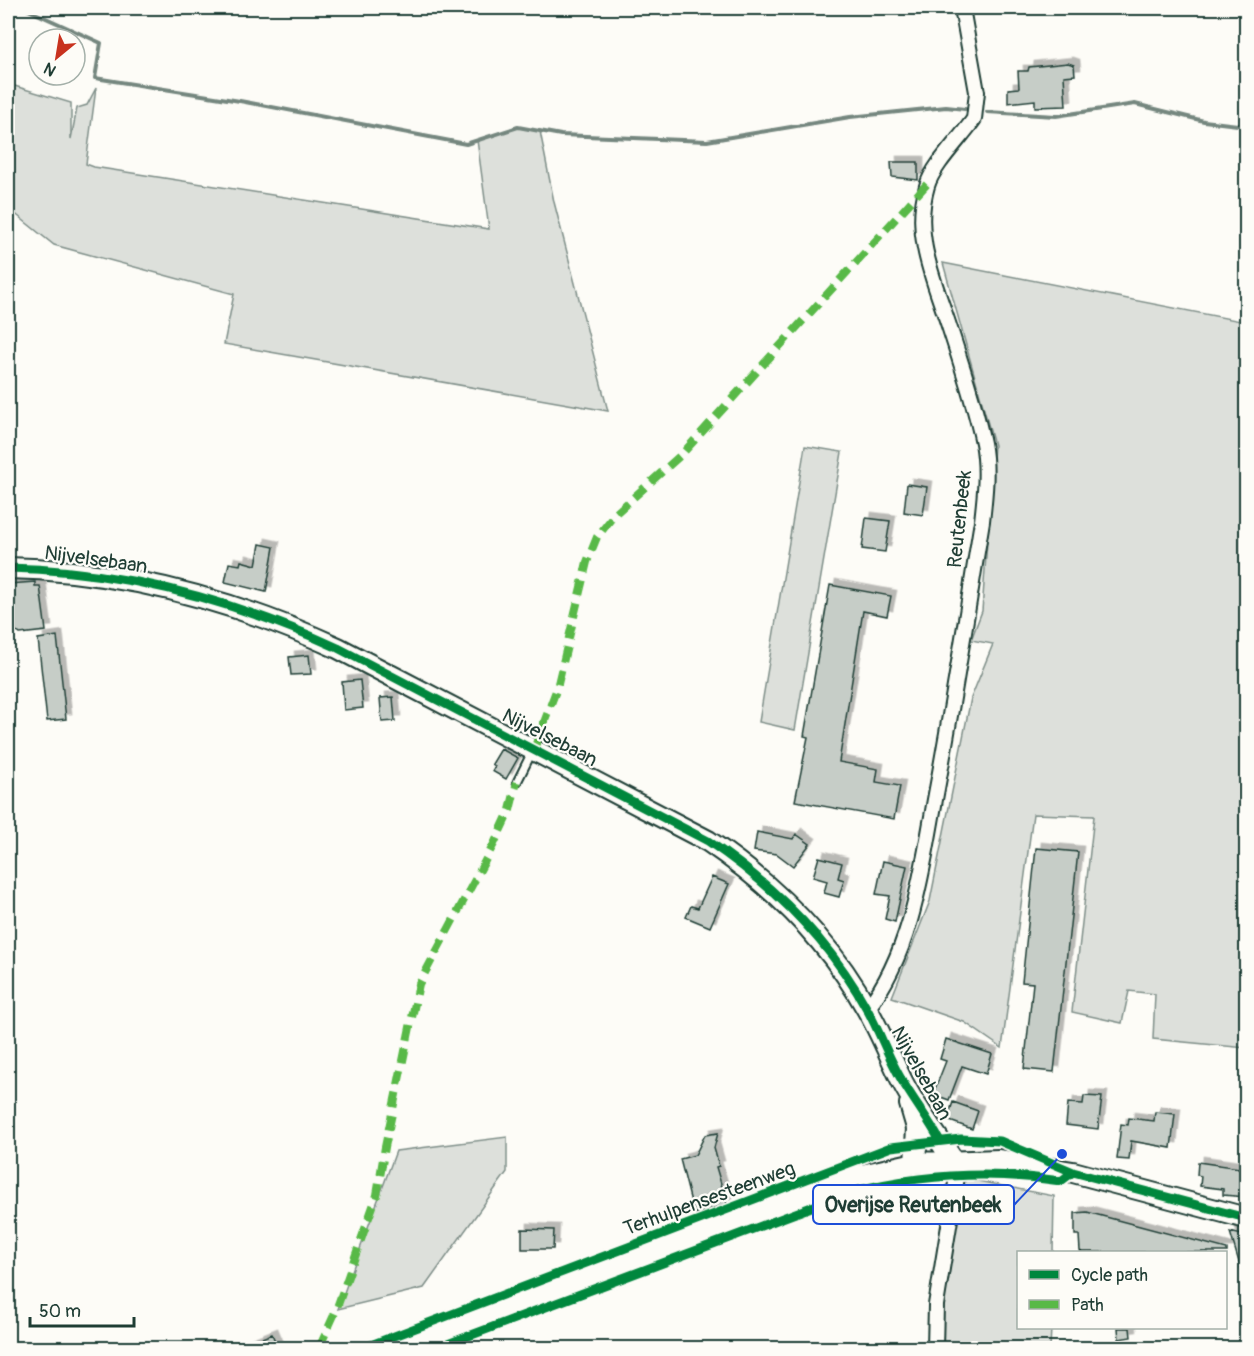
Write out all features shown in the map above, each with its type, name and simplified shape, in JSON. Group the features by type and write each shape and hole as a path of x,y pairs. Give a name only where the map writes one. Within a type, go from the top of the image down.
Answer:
{"main road":[{"name":"Nijvelsebaan","path":"8,567 92,574 144,582 209,598 254,613 338,648 708,841 757,876 808,927 849,980 867,1009 905,1086 953,1160"},
{"name":"Nijvelsebaan","path":"905,1086 917,1128 915,1163"},
{"name":"Terhulpensesteenweg","path":"401,1348 849,1178 915,1163 999,1160 1073,1172 1246,1218"}],"street":[{"name":"Reutenbeek","path":"867,1009 890,974 917,891 947,737 986,485 983,444 950,329 930,272 924,242 922,213 927,184 974,119 977,106 977,92 962,8"},
{"path":"935,1348 936,1305 957,1177 953,1160"}],"lane":[{"path":"517,782 534,749"}],"shaded area":[{"path":"8,84 71,103 71,139 77,108 87,105 96,88 86,164 94,167 489,229 477,140 518,127 540,131 554,202 608,411 224,344 234,294 54,245 8,208"},
{"path":"943,263 1246,322 1246,1048 1153,1039 1155,994 1129,991 1122,1023 1072,1012 1094,816 1033,814 1002,1048 964,1022 892,997 930,901 971,698 993,644 971,640 982,611 994,445"},
{"path":"805,446 842,452 795,730 759,722"},
{"path":"507,1137 507,1172 424,1288 338,1309 396,1151"},
{"path":"962,1178 1054,1196 1053,1251 1017,1251 1017,1329 1051,1329 1050,1348 940,1348 941,1308"}],"building":[{"path":"1068,63 1074,65 1075,75 1064,76 1066,106 1035,107 1035,100 1008,103 1008,89 1019,88 1018,71 1028,71 1029,67"},
{"path":"891,162 918,162 918,180 892,177"},
{"path":"907,484 927,487 923,515 904,512"},
{"path":"866,518 890,521 885,552 862,549"},
{"path":"260,544 274,547 266,592 225,582 229,563 240,565 241,561 256,565"},
{"path":"35,582 35,586 40,586 46,631 20,634 15,630 13,610 8,611 8,584"},
{"path":"830,585 891,596 887,616 863,611 839,762 878,769 876,782 900,786 894,819 795,801 808,737 804,736"},
{"path":"57,636 66,719 47,721 38,639"},
{"path":"309,655 311,674 291,675 289,657"},
{"path":"360,680 363,708 344,710 342,682"},
{"path":"393,697 395,721 382,722 380,698"},
{"path":"501,749 518,758 506,779 492,771 495,766 492,764"},
{"path":"757,832 793,839 796,834 810,844 793,866 777,854 754,851"},
{"path":"1036,848 1078,852 1054,1072 1024,1069 1033,983 1022,982"},
{"path":"819,857 842,863 838,878 844,880 839,897 824,893 827,881 813,877"},
{"path":"883,861 907,866 895,922 885,919 890,896 876,894"},
{"path":"712,877 729,884 710,927 686,917 691,906 698,908"},
{"path":"946,1039 992,1054 986,1074 962,1066 949,1100 933,1094 946,1061 940,1059"},
{"path":"1084,1096 1102,1097 1098,1129 1066,1125 1068,1103 1083,1104"},
{"path":"953,1102 978,1111 972,1129 947,1120"},
{"path":"1155,1112 1175,1114 1171,1148 1131,1141 1129,1160 1117,1159 1121,1124 1128,1125 1129,1118 1154,1121"},
{"path":"718,1133 714,1148 719,1166 716,1167 727,1204 694,1214 680,1159 695,1155 705,1135"},
{"path":"1198,1162 1246,1169 1246,1197 1223,1195 1223,1189 1200,1186 1201,1176 1197,1175"},
{"path":"1087,1212 1227,1249 1227,1251 1080,1251 1079,1235 1075,1235 1075,1213"},
{"path":"522,1229 554,1230 553,1249 522,1249"},
{"path":"1230,1232 1246,1236 1246,1278 1244,1279"},
{"path":"1118,1329 1130,1329 1131,1337 1119,1339"},
{"path":"272,1334 278,1348 237,1348"}],"waterway":[{"path":"24,8 101,43 95,78 240,101 466,144 518,127 561,135 707,141 850,117 946,107 965,109"},
{"path":"987,112 1056,116 1135,104 1204,121 1246,126"}],"marked path":[{"path":"534,749 557,688 587,562 597,537 615,514 682,454 927,184"},
{"path":"319,1348 335,1313 377,1195 419,984 494,844 510,810 517,782"}],"cycle path":[{"path":"8,568 93,575 177,591 218,602 298,631 338,648 708,841 777,895 817,937 835,960 867,1009 900,1078 940,1141"},
{"path":"363,1348 891,1147 961,1139 1000,1141 1073,1172 1246,1218"},
{"path":"437,1348 854,1191 931,1177 982,1175 1061,1181 1073,1172"}],"place":[{"name":"Overijse Reutenbeek","path":"1062,1154"}]}
